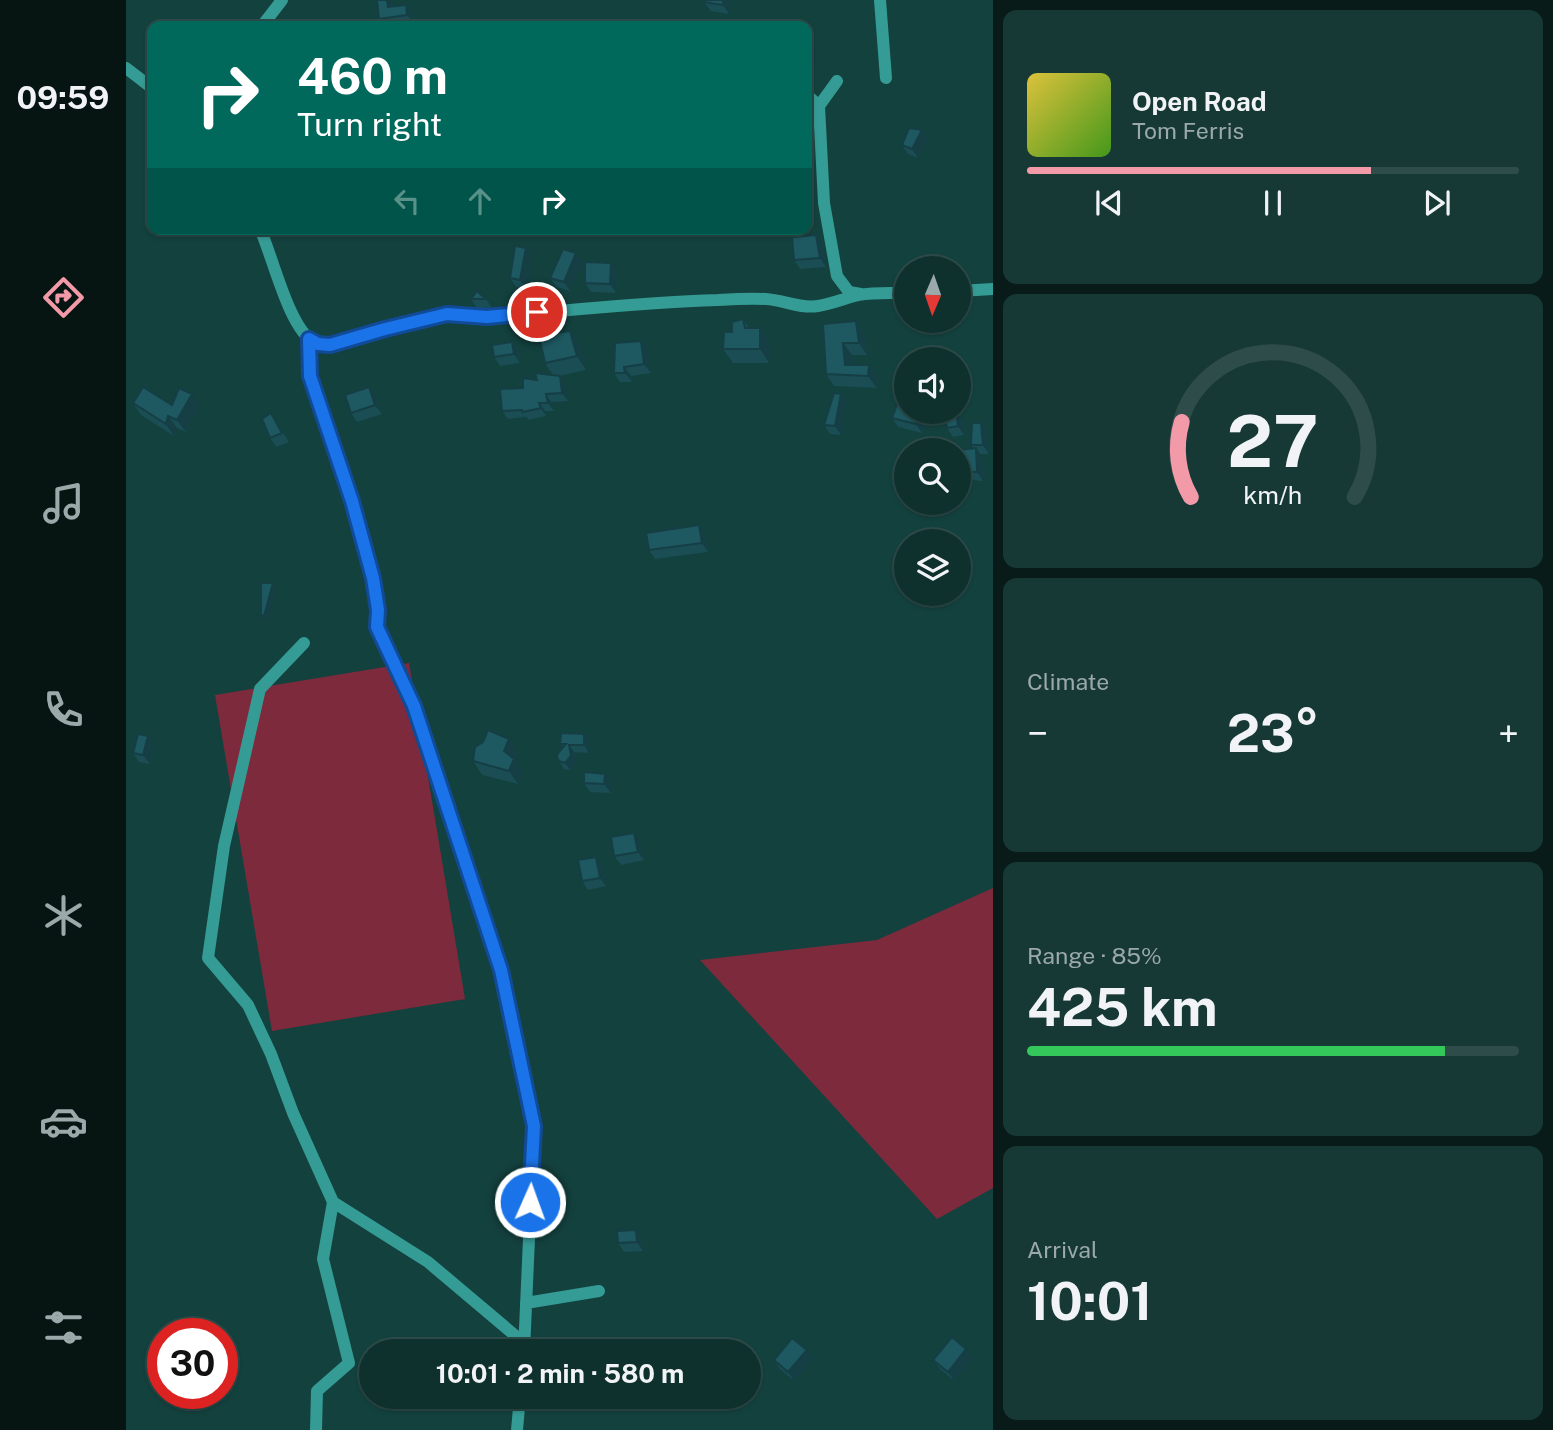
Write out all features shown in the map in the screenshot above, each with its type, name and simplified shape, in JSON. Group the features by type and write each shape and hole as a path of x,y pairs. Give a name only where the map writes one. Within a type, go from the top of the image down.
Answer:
{"street":[{"path":"266,21 282,0"},
{"path":"880,0 886,78"},
{"path":"126,68 147,84"},
{"path":"837,81 819,106 824,203 837,276 849,292 894,293"},
{"path":"812,100 819,106"},
{"path":"263,235 299,328 318,344 330,345 447,314 487,317 624,304 768,299 817,307 862,294"},
{"path":"971,290 993,289"},
{"path":"309,339 310,376 352,501 373,578 378,610 377,627 414,706 501,970 534,1126 524,1339"},
{"path":"303,643 260,689 224,846 208,958 248,1005 333,1202 428,1262 515,1339"},
{"path":"316,1430 317,1391 349,1363 323,1259 333,1202"},
{"path":"526,1303 599,1291"},
{"path":"517,1430 519,1409"}],"shaded area":[{"path":"409,663 465,999 272,1031 215,695"},
{"path":"993,888 993,1188 937,1219 700,960 877,940"}],"building":[{"path":"377,0 387,0 388,7 406,5 407,15 379,19"},
{"path":"723,0 723,5 704,2"},
{"path":"909,128 922,130 912,149 902,145"},
{"path":"816,235 820,258 794,260 792,237"},
{"path":"515,246 526,248 520,280 510,278"},
{"path":"563,249 576,253 564,282 550,278"},
{"path":"585,262 611,263 610,284 585,283"},
{"path":"477,291 486,299 471,299"},
{"path":"743,319 745,328 760,328 760,349 723,349 724,332 732,332 732,322"},
{"path":"856,321 859,343 843,343 845,365 869,365 868,376 826,374 823,324"},
{"path":"570,331 577,356 545,363 539,336"},
{"path":"641,341 644,364 624,367 625,373 614,373 615,343"},
{"path":"512,342 514,354 494,357 492,345"},
{"path":"535,373 560,376 562,393 546,394 548,403 539,403 541,408 523,412 502,411 500,389 523,388 523,378 537,380"},
{"path":"143,387 172,405 179,388 192,394 177,420 168,416 166,424 133,403"},
{"path":"369,387 375,405 351,413 345,395"},
{"path":"834,393 841,394 835,426 824,425"},
{"path":"271,413 282,433 270,438 262,419"},
{"path":"972,423 981,423 983,445 971,445"},
{"path":"946,424 958,424 958,426 947,428"},
{"path":"976,448 977,472 971,472 971,449"},
{"path":"699,525 702,543 649,550 646,533"},
{"path":"261,583 273,583 264,616 261,615"},
{"path":"488,730 509,739 504,751 514,759 509,771 473,761 475,747 483,742"},
{"path":"561,733 584,734 584,745 569,745 571,756 565,763 557,757 566,744 560,744"},
{"path":"138,734 148,736 143,755 133,753"},
{"path":"584,772 605,774 604,784 584,783"},
{"path":"634,833 638,852 614,856 611,837"},
{"path":"596,857 600,878 582,881 578,860"},
{"path":"636,1230 637,1242 618,1243 617,1231"},
{"path":"952,1337 966,1349 948,1372 933,1360"},
{"path":"792,1338 807,1350 788,1372 774,1360"}],"route":[{"path":"530,1202 534,1126 501,970 414,706 377,627 378,610 373,578 352,501 310,376 309,339 318,344 342,343 447,314 487,317 537,312"}]}
